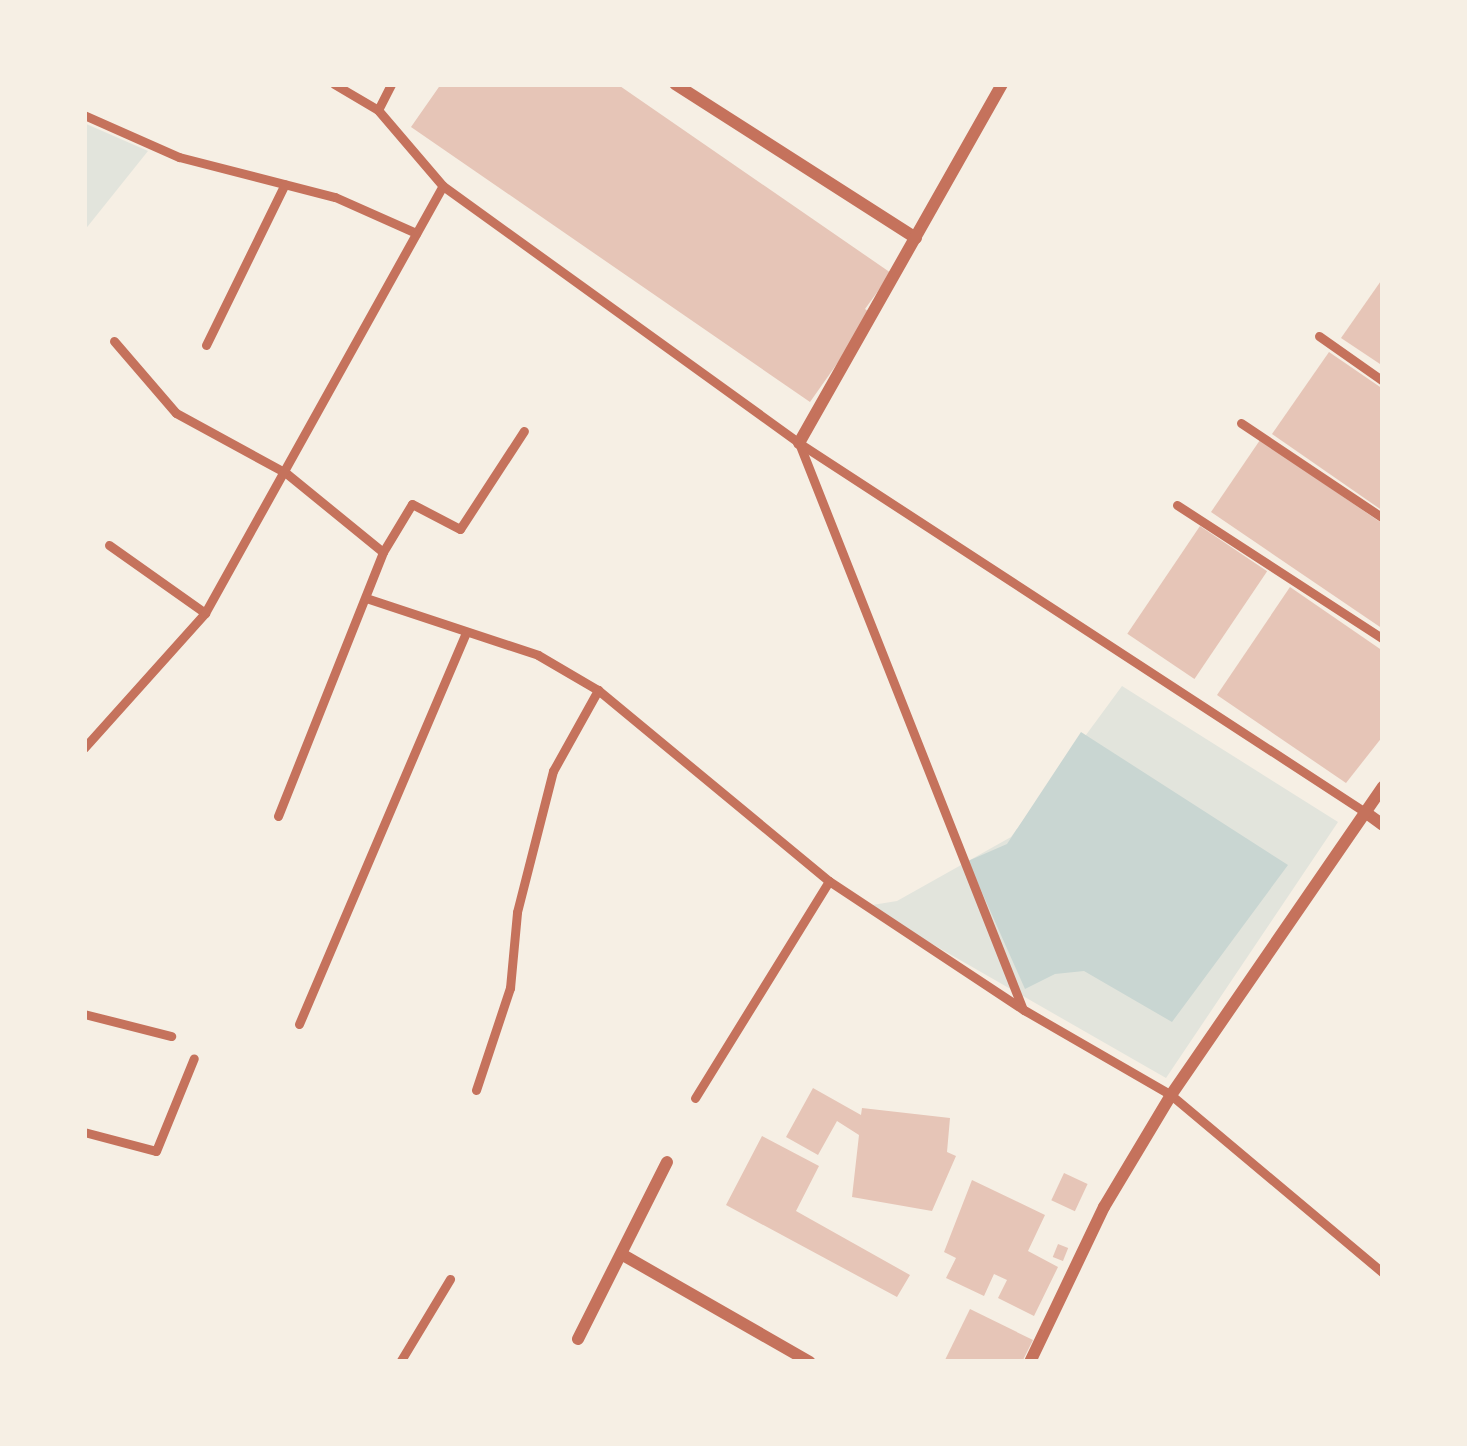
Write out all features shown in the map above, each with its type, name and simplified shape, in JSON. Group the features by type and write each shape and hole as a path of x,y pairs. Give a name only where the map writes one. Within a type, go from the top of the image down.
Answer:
{"street":[{"path":"675,84 916,238"},
{"path":"799,443 1002,84"},
{"path":"1030,1362 1104,1207 1171,1096 1383,787"},
{"path":"1365,812 1383,825"},
{"path":"578,1339 667,1162"},
{"path":"622,1255 810,1362"}],"lane":[{"path":"334,84 377,110 442,186 799,443 1365,812"},
{"path":"377,110 391,84"},
{"path":"84,115 178,157 335,196 416,233"},
{"path":"206,345 285,184"},
{"path":"84,748 205,613 442,186"},
{"path":"1318,336 1383,382"},
{"path":"114,341 176,413 286,473 383,552"},
{"path":"1241,423 1383,518"},
{"path":"278,816 383,552 412,504 460,529 524,431"},
{"path":"799,443 1024,1010"},
{"path":"1177,505 1383,639"},
{"path":"109,544 205,613"},
{"path":"366,598 538,655 598,690 829,881 1024,1010 1171,1096 1383,1274"},
{"path":"299,1024 465,634"},
{"path":"476,1090 510,988 517,912 553,771 598,690"},
{"path":"695,1098 829,881"},
{"path":"84,1014 171,1036"},
{"path":"84,1132 156,1151 194,1058"},
{"path":"400,1362 450,1279"}],"shaded area":[{"path":"84,123 148,151 84,231"},
{"path":"1122,686 1338,822 1166,1078 866,906 897,901 1011,837"},
{"path":"1081,732 1288,865 1172,1022 1084,971 1055,974 1025,989 968,861 1007,844"}],"building":[{"path":"441,84 617,84 891,273 865,309 872,314 810,402 411,127"},
{"path":"1383,278 1383,366 1341,338"},
{"path":"1329,352 1383,389 1383,511 1272,434"},
{"path":"1260,440 1383,524 1383,629 1211,512"},
{"path":"1200,526 1267,571 1194,679 1127,634"},
{"path":"1290,587 1383,651 1383,736 1346,783 1217,695"},
{"path":"813,1088 861,1115 862,1108 950,1118 947,1152 956,1156 932,1211 852,1197 859,1135 837,1121 818,1155 786,1137"},
{"path":"762,1136 819,1166 796,1211 910,1275 897,1297 726,1205"},
{"path":"1064,1173 1088,1184 1075,1211 1051,1200"},
{"path":"972,1180 1045,1215 1028,1251 1058,1267 1034,1316 998,1298 1007,1280 994,1274 984,1296 946,1278 956,1258 944,1252"},
{"path":"1058,1244 1068,1248 1063,1261 1053,1257"},
{"path":"970,1309 1033,1340 1022,1362 944,1362"}]}
